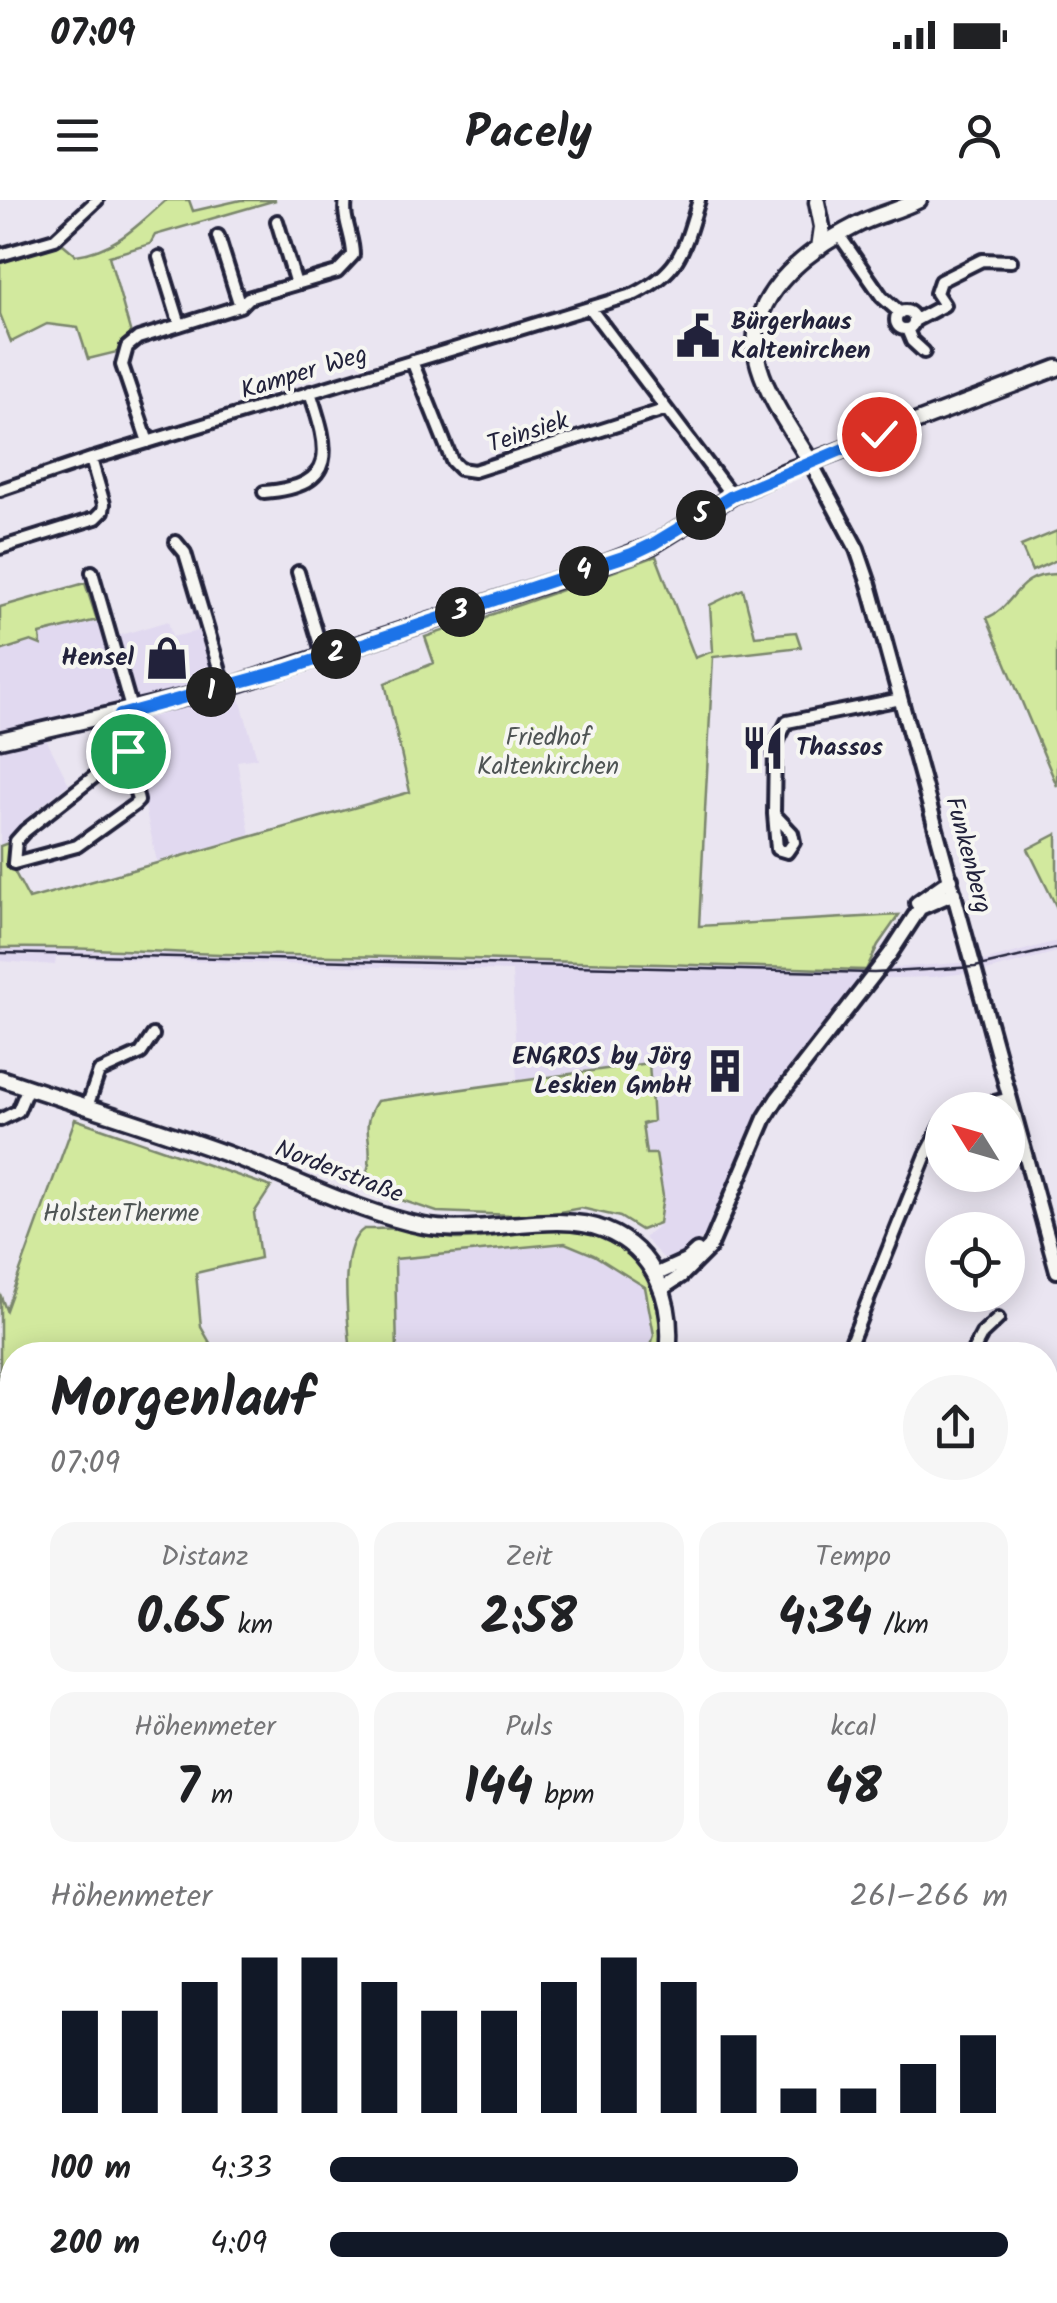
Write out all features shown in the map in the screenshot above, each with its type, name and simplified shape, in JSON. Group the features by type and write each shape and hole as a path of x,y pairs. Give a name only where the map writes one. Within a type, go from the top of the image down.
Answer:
{"main road":[{"path":"810,461 764,379 757,359 756,337 764,305 777,286 818,248 843,232 919,200"},
{"path":"816,201 843,232"},
{"path":"816,201 822,226 818,248"},
{"path":"0,740 225,688 632,554 732,496 810,461 1057,368"},
{"name":"Norderstraße","path":"0,1078 421,1226 489,1229 562,1222 605,1230 628,1243 660,1281"},
{"path":"660,1281 669,1311 668,1342"}],"street":[{"path":"0,255 56,239 97,200"},
{"path":"148,442 122,364 123,355 138,338 240,306 248,298 338,272 353,256 343,212 346,200"},
{"name":"Kamper Weg","path":"0,490 590,308 656,283 667,275 685,245 699,200"},
{"path":"277,222 296,284"},
{"path":"843,232 882,297 900,313 910,313 914,344 924,352"},
{"path":"218,236 240,306"},
{"path":"158,257 180,324"},
{"path":"910,325 944,305 936,293 940,281 982,260 1011,261"},
{"name":"Kamper Weg","path":"620,297 675,261"},
{"path":"590,308 732,496"},
{"name":"Teinsiek","path":"412,360 452,461 460,469 474,471 664,410"},
{"path":"264,492 294,490 306,482 325,457 326,444 310,392"},
{"path":"0,548 96,518 103,512 91,459"},
{"name":"Funkenberg","path":"810,461 857,549 1008,1092"},
{"path":"176,542 184,552 225,688"},
{"path":"92,572 126,713 128,751 138,801 76,846 14,863 16,842 25,831 128,751"},
{"path":"298,572 324,658"},
{"path":"774,814 775,746 787,722 901,700"},
{"path":"660,1281 717,1232 765,1118 900,936 904,922 921,898 952,886"},
{"path":"87,1107 99,1072 141,1053 152,1036"},
{"path":"0,1120 18,1111 28,1088"},
{"name":"Funkenberg","path":"1025,1153 1057,1271"},
{"path":"851,1342 925,1158"},
{"path":"977,1342 998,1319"}],"shaded area":[{"path":"92,580 114,637 168,621 172,637 203,630 220,682 60,723 0,732 0,606"},
{"path":"239,695 257,758 237,761 250,835 157,862 126,720"},
{"path":"45,737 69,784 21,822 8,843 0,846 0,747"},
{"path":"1057,941 1057,952 986,971 858,979 759,1115 713,1225 695,1247 672,1260 662,1257 644,1238 660,1224 663,1196 656,1154 646,1155 642,1123 652,1121 649,1063 517,1080 512,971 56,957 55,965 0,961 0,948 866,970 984,961"},
{"path":"565,1243 594,1255 645,1287 652,1342 397,1342 394,1259"}],"green space":[{"path":"166,200 189,200 193,211 241,200 276,200 155,235 150,244 109,256 131,334 117,352 88,359 78,328 47,324 11,342 0,314 0,262 63,244 76,255 102,248 125,235"},
{"path":"1057,531 1057,560 1032,571 1021,546"},
{"name":"Friedhof Kaltenkirchen","path":"656,556 695,658 713,651 710,605 743,589 755,636 796,632 801,647 713,657 699,926 899,915 866,970 0,948 0,846 8,843 12,867 29,899 410,792 385,683 434,663 425,637 475,620 479,624 490,615 579,584 599,583 604,575"},
{"path":"1057,574 1057,786 987,618 1005,606 1024,584 1043,575"},
{"path":"85,583 97,620 40,634 41,645 31,641 0,651 0,607"},
{"path":"1057,834 1057,908 1028,849"},
{"path":"649,1063 653,1121 642,1124 646,1154 656,1154 663,1196 659,1223 641,1230 620,1217 581,1208 538,1216 437,1212 362,1187 370,1154 369,1119 377,1101"},
{"name":"HolstenTherme","path":"75,1119 271,1187 254,1213 260,1258 196,1273 201,1327 210,1342 0,1342 0,1294 6,1310"},
{"path":"364,1229 412,1229 455,1239 563,1230 612,1241 632,1256 650,1281 662,1317 662,1342 652,1342 645,1287 594,1255 565,1243 395,1259 397,1342 350,1342 347,1269 355,1238"}],"railway":[{"path":"0,953 874,973 975,967 1057,948"}],"place":[{"name":"Bürgerhaus Kaltenirchen","path":"698,336"},
{"name":"Hensel","path":"167,658"},
{"name":"Thassos","path":"763,748"},
{"name":"ENGROS by Jörg Leskien GmbH","path":"725,1071"}],"route":[{"path":"128,751 120,715 288,669 632,554 732,496 879,434"}]}
